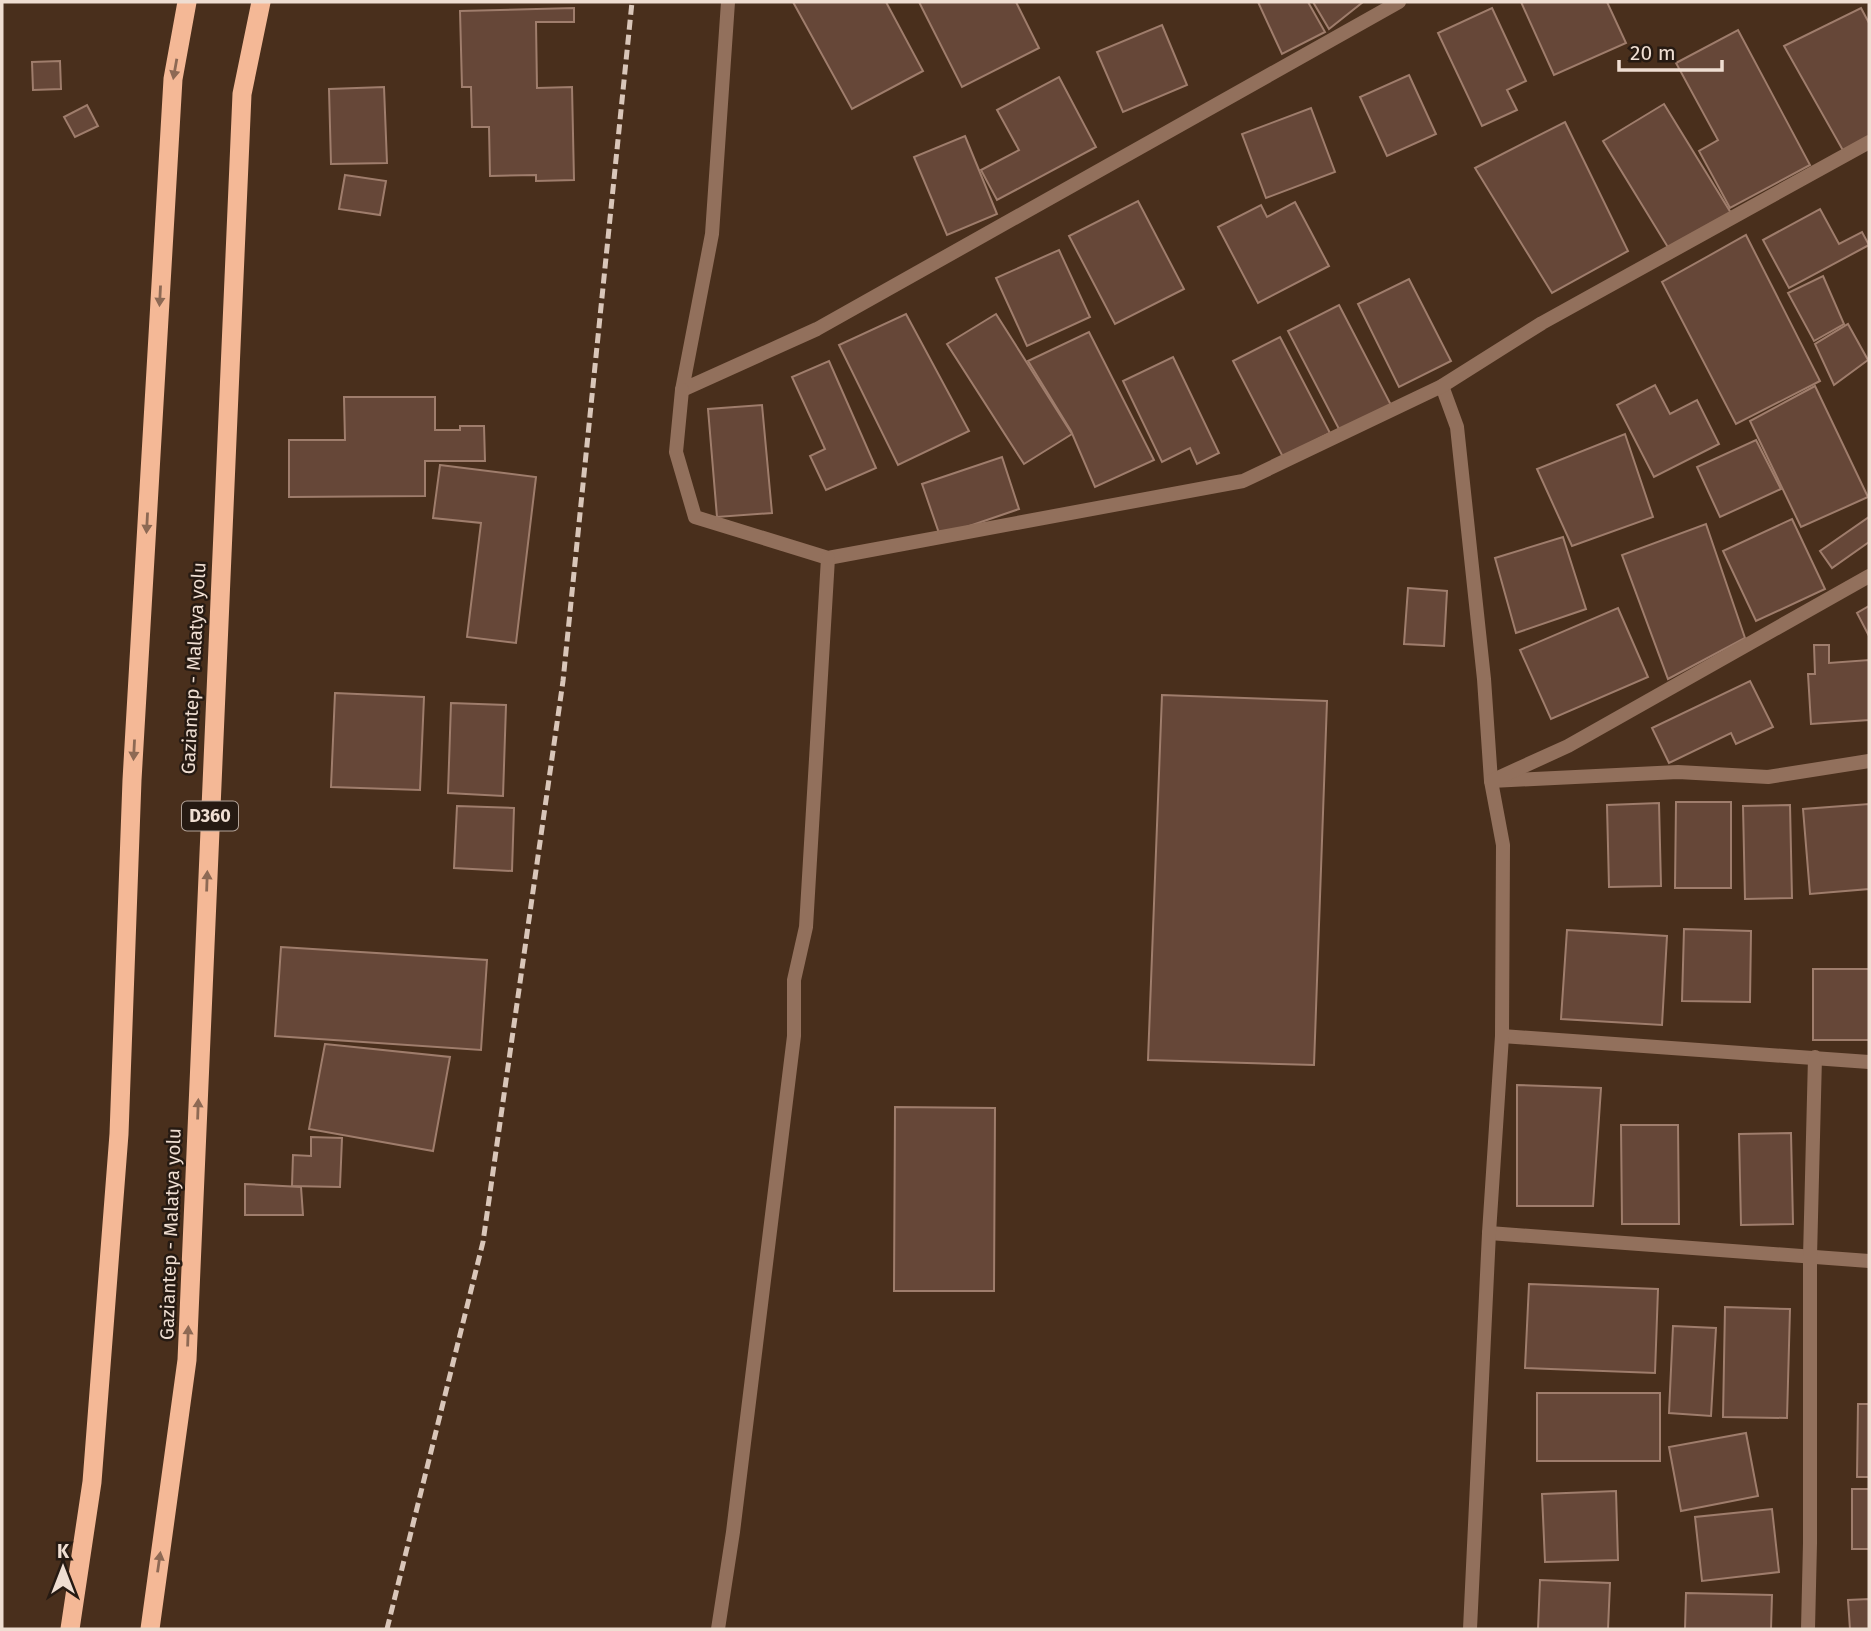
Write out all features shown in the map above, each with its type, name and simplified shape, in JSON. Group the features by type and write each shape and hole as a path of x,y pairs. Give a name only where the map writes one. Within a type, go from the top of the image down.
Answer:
{"highway":[{"path":"70,1629 92,1482 119,1134 132,780 173,79 187,2"},
{"name":"Gaziantep - Malatya yolu","path":"150,1629 187,1360 242,94 261,2"}],"street":[{"path":"728,2 712,234 682,390 676,452 695,517 828,558 1243,481 1442,386 1542,323 1869,142"},
{"path":"682,390 817,329 1399,2"},
{"path":"1442,386 1457,427 1492,781 1503,845 1502,1036 1489,1233 1470,1629"},
{"path":"718,1629 733,1532 794,1036 794,980 806,927 828,558"},
{"path":"1492,781 1568,746 1869,576"},
{"path":"1492,781 1678,772 1768,777 1869,761"},
{"path":"1502,1036 1869,1062"},
{"path":"1808,1629 1810,1257 1815,1058"},
{"path":"1489,1233 1869,1261"}],"building":[{"path":"793,2 886,2 923,71 852,109"},
{"path":"919,2 1016,2 1039,48 962,87"},
{"path":"1258,2 1308,2 1325,32 1282,54"},
{"path":"1313,2 1363,2 1329,29"},
{"path":"1521,2 1607,2 1626,43 1554,75"},
{"path":"574,8 574,22 536,22 537,88 572,87 574,180 536,181 536,175 490,176 489,127 472,127 471,87 462,87 460,11"},
{"path":"1492,8 1526,81 1507,90 1517,110 1482,126 1438,33"},
{"path":"1861,8 1869,23 1869,141 1845,154 1784,46"},
{"path":"1162,25 1187,85 1123,112 1097,52"},
{"path":"1738,30 1810,165 1730,208 1699,151 1718,140 1676,63"},
{"path":"60,61 61,89 33,90 32,62"},
{"path":"1409,75 1436,134 1387,156 1360,97"},
{"path":"1059,77 1096,147 997,200 981,170 1019,150 997,110"},
{"path":"384,87 387,163 331,164 329,89"},
{"path":"1664,104 1731,213 1669,249 1603,141"},
{"path":"87,105 98,126 75,137 64,117"},
{"path":"1311,108 1335,172 1266,198 1242,134"},
{"path":"1565,122 1628,251 1552,293 1475,168"},
{"path":"965,136 997,214 947,235 914,157"},
{"path":"345,175 386,181 380,215 339,209"},
{"path":"1138,201 1184,289 1115,324 1069,236"},
{"path":"1295,202 1329,266 1258,303 1218,227 1261,205 1267,217"},
{"path":"1820,209 1839,244 1862,232 1869,245 1789,288 1763,240"},
{"path":"1746,235 1820,381 1736,424 1662,282"},
{"path":"1059,250 1090,317 1027,346 996,278"},
{"path":"1823,276 1844,324 1814,341 1788,293"},
{"path":"1409,279 1451,361 1399,387 1358,304"},
{"path":"1339,305 1391,405 1340,431 1288,331"},
{"path":"906,314 969,431 898,465 839,345"},
{"path":"996,314 1072,434 1024,464 947,344"},
{"path":"1848,324 1868,360 1834,385 1815,344"},
{"path":"1089,332 1154,460 1095,487 1071,431 1028,361"},
{"path":"1280,337 1330,433 1283,457 1233,361"},
{"path":"1173,357 1219,453 1197,464 1190,448 1162,462 1123,381"},
{"path":"829,361 876,468 826,490 810,456 825,449 792,377"},
{"path":"1655,385 1670,414 1697,400 1719,444 1654,477 1617,405"},
{"path":"1815,386 1868,497 1801,527 1750,421"},
{"path":"344,397 435,397 435,430 484,426 485,461 425,461 425,496 289,497 289,440 345,440"},
{"path":"762,405 772,513 717,517 708,409"},
{"path":"1625,434 1653,517 1572,546 1537,469"},
{"path":"1756,440 1781,489 1720,517 1697,467"},
{"path":"1002,457 1019,509 940,536 922,484"},
{"path":"440,465 536,477 516,643 467,637 481,523 433,518"},
{"path":"1869,517 1869,542 1832,568 1820,551"},
{"path":"1792,519 1825,589 1756,621 1723,551"},
{"path":"1706,524 1745,638 1668,679 1622,555"},
{"path":"1563,537 1586,609 1516,633 1495,558"},
{"path":"1408,588 1447,591 1444,646 1404,644"},
{"path":"1869,606 1869,636 1857,613"},
{"path":"1618,608 1648,677 1551,719 1520,650"},
{"path":"1814,645 1829,645 1829,663 1869,660 1869,720 1811,724 1808,674 1815,674"},
{"path":"1750,681 1773,727 1736,744 1731,733 1669,763 1652,728"},
{"path":"335,693 424,697 420,790 331,787"},
{"path":"1162,695 1327,701 1314,1065 1148,1060"},
{"path":"451,703 506,705 503,796 448,793"},
{"path":"1676,802 1731,802 1731,888 1675,888"},
{"path":"1659,803 1661,886 1609,887 1607,805"},
{"path":"1869,804 1869,889 1810,894 1803,809"},
{"path":"1790,805 1792,898 1745,899 1743,806"},
{"path":"457,806 514,808 512,871 454,868"},
{"path":"1684,929 1751,931 1750,1002 1682,1001"},
{"path":"1567,930 1667,936 1662,1025 1561,1019"},
{"path":"281,947 487,960 481,1050 275,1036"},
{"path":"1813,969 1869,969 1869,1040 1813,1040"},
{"path":"325,1044 450,1057 433,1151 309,1129"},
{"path":"1517,1085 1601,1088 1593,1206 1517,1206"},
{"path":"895,1107 995,1108 994,1291 894,1291"},
{"path":"1621,1125 1678,1125 1679,1224 1622,1224"},
{"path":"1791,1133 1793,1224 1741,1225 1739,1134"},
{"path":"311,1137 342,1138 340,1187 292,1186 293,1155 311,1156"},
{"path":"245,1184 301,1187 303,1215 245,1215"},
{"path":"1529,1284 1658,1289 1655,1373 1525,1368"},
{"path":"1725,1307 1790,1309 1787,1418 1723,1417"},
{"path":"1673,1326 1716,1328 1711,1416 1669,1413"},
{"path":"1537,1393 1660,1393 1660,1461 1537,1461"},
{"path":"1858,1404 1869,1404 1869,1477 1857,1477"},
{"path":"1746,1433 1758,1496 1681,1511 1669,1447"},
{"path":"1852,1489 1869,1489 1869,1549 1852,1549"},
{"path":"1616,1491 1618,1560 1545,1562 1542,1494"},
{"path":"1772,1509 1779,1572 1702,1581 1695,1517"},
{"path":"1540,1580 1610,1583 1608,1629 1538,1629"},
{"path":"1686,1593 1772,1595 1771,1629 1685,1629"},
{"path":"1869,1599 1869,1629 1850,1629 1848,1600"}],"railway":[{"path":"387,1629 483,1242 563,681 632,2"}]}
